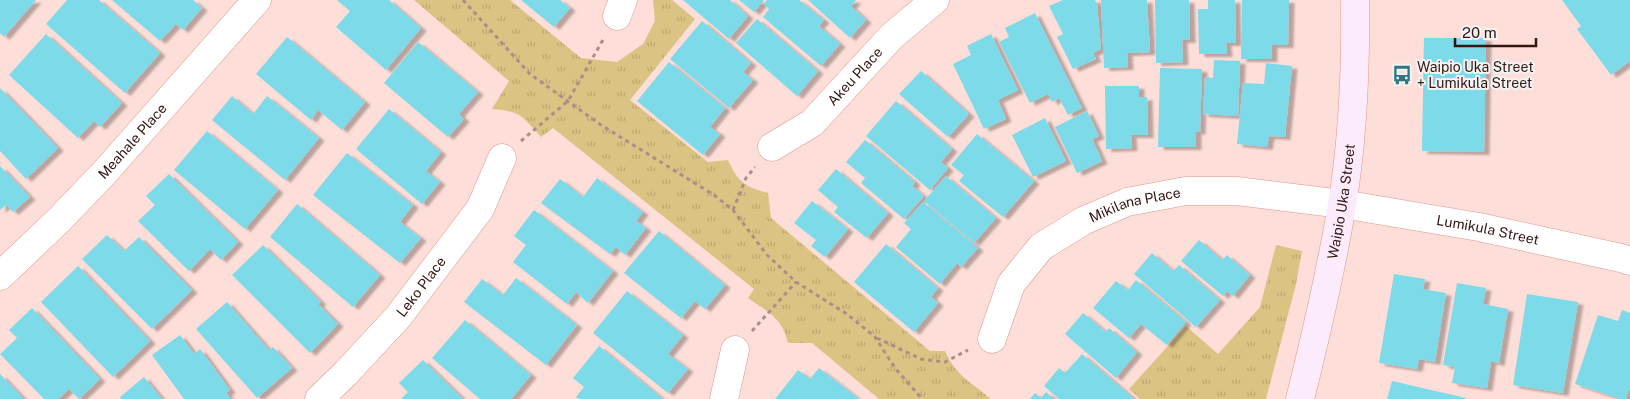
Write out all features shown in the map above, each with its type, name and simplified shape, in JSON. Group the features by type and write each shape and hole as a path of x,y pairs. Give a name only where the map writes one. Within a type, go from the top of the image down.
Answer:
{"street":[{"name":"Meahale Place","path":"0,276 59,220 105,172 256,0"},
{"name":"Akeu Place","path":"772,147 812,123 892,36 935,0"},
{"name":"Waipio Uka Street","path":"1300,399 1320,320 1342,204 1352,108 1355,0"},
{"name":"Leko Place","path":"319,399 398,317 480,210 502,158"},
{"name":"Mikilana Place","path":"992,339 1011,284 1041,247 1083,221 1127,202 1186,191 1236,191 1342,204"},
{"name":"Lumikula Street","path":"1342,204 1479,227 1630,261"},
{"path":"724,399 735,350"}],"path":[{"path":"463,0 530,74 601,124 714,195 733,210 768,255 796,282 847,314 875,338 895,368 922,399"},
{"path":"502,158 568,101 620,8"},
{"path":"733,210 746,178 772,147"},
{"path":"735,350 796,282"},
{"path":"875,338 920,358 945,362 992,339"}],"green space":[{"path":"414,0 510,0 581,58 617,62 643,44 655,21 653,0 672,0 695,19 630,100 708,162 728,160 739,179 748,186 768,193 771,218 930,351 945,351 959,373 991,399 879,399 812,343 788,343 778,321 748,298 754,289 553,128 541,137 515,113 492,109 509,81"},
{"path":"1276,245 1302,251 1296,284 1266,399 1140,399 1129,389 1186,326 1218,354 1260,307"}],"building":[{"path":"0,0 36,0 4,37 0,33"},
{"path":"67,0 99,0 160,53 125,93 46,24"},
{"path":"112,0 193,0 202,8 183,30 176,24 160,41"},
{"path":"337,0 389,0 421,28 386,70 336,27 350,11"},
{"path":"521,0 560,0 570,8 554,27"},
{"path":"683,0 730,0 748,16 729,39"},
{"path":"739,0 764,0 754,12"},
{"path":"767,0 799,0 824,20 819,26 840,44 821,66 763,17 769,9 764,4"},
{"path":"808,0 856,0 851,6 866,20 850,38"},
{"path":"1063,0 1095,0 1097,4 1101,49 1093,53 1096,59 1073,69 1057,37 1063,34 1049,6"},
{"path":"1101,0 1147,0 1150,52 1127,53 1128,67 1104,68"},
{"path":"1155,0 1189,0 1190,40 1182,40 1183,62 1156,63"},
{"path":"1208,0 1235,0 1236,43 1226,43 1227,54 1199,54 1198,9 1208,9"},
{"path":"1242,0 1289,0 1288,45 1272,45 1272,59 1241,59"},
{"path":"1562,0 1630,0 1630,61 1611,75 1577,29 1581,26"},
{"path":"1035,13 1082,108 1068,115 1059,98 1052,102 1048,94 1030,103 999,42 1009,37 1005,28"},
{"path":"757,19 818,71 797,96 736,43"},
{"path":"702,21 751,63 743,72 753,80 729,108 670,59"},
{"path":"46,34 122,103 100,127 94,121 78,138 9,75"},
{"path":"991,34 1018,90 998,100 1006,119 984,129 953,64 971,55 967,46"},
{"path":"287,37 365,102 342,130 318,110 311,120 256,74"},
{"path":"1424,38 1486,38 1484,152 1422,151"},
{"path":"418,42 478,92 459,114 464,119 448,137 384,83"},
{"path":"1214,60 1240,61 1238,116 1203,114 1205,77 1213,78"},
{"path":"669,62 725,108 710,127 720,134 703,155 637,101"},
{"path":"1266,63 1292,66 1285,137 1269,136 1267,147 1237,144 1243,83 1264,84"},
{"path":"1160,68 1202,69 1200,132 1196,131 1196,147 1158,147"},
{"path":"921,71 969,114 948,137 899,94"},
{"path":"1105,86 1139,86 1139,98 1147,97 1148,135 1131,135 1132,148 1106,149"},
{"path":"0,88 58,148 26,179 0,151"},
{"path":"232,96 253,114 267,96 319,138 285,180 212,120"},
{"path":"896,101 952,149 941,162 948,168 930,190 866,136"},
{"path":"389,109 441,152 426,171 440,182 422,204 356,149"},
{"path":"1087,111 1099,136 1092,139 1102,161 1077,173 1055,127"},
{"path":"1045,118 1066,161 1033,177 1012,135"},
{"path":"207,131 278,190 245,229 174,170"},
{"path":"977,134 1034,181 1003,217 959,181 964,175 951,165"},
{"path":"865,140 915,182 912,186 924,196 904,219 861,183 865,178 846,162"},
{"path":"347,153 413,205 400,222 421,238 400,263 313,195"},
{"path":"0,166 30,197 13,212 6,205 0,210"},
{"path":"836,169 888,213 867,238 834,212 838,207 818,190"},
{"path":"169,174 238,242 221,260 210,249 189,271 138,221 155,205 146,196"},
{"path":"946,176 996,218 974,243 924,201"},
{"path":"597,178 643,212 636,221 646,228 625,255 616,247 610,254 541,203 560,179 583,197"},
{"path":"812,201 848,229 825,257 811,246 816,240 794,223"},
{"path":"923,202 978,248 961,267 957,263 940,284 896,247 911,229 904,223"},
{"path":"297,204 380,275 353,307 270,237"},
{"path":"534,210 613,271 588,303 576,292 567,304 513,262 526,245 514,236"},
{"path":"659,231 725,285 705,309 695,301 681,318 624,273"},
{"path":"107,235 124,251 139,237 192,290 152,329 82,259"},
{"path":"1199,240 1222,260 1227,255 1250,275 1233,296 1227,291 1223,296 1181,261"},
{"path":"886,244 938,288 931,297 938,303 914,332 854,282"},
{"path":"263,245 321,302 318,304 338,324 310,353 232,275"},
{"path":"1152,253 1173,271 1179,265 1220,300 1196,327 1134,274"},
{"path":"78,266 150,341 113,377 41,302"},
{"path":"1394,274 1425,279 1423,289 1446,293 1435,362 1419,359 1417,369 1379,363"},
{"path":"516,278 577,325 546,365 464,302 482,279 503,295"},
{"path":"1136,280 1186,322 1167,345 1141,324 1129,338 1093,308 1116,281 1128,290"},
{"path":"1457,283 1486,288 1483,304 1508,309 1499,363 1491,361 1487,388 1452,383 1455,367 1443,365"},
{"path":"627,291 683,335 668,354 688,369 668,393 593,333"},
{"path":"1527,294 1578,302 1563,393 1513,385"},
{"path":"227,302 269,350 273,347 292,368 257,398 196,329"},
{"path":"32,308 100,379 79,399 69,389 58,399 44,399 0,354 17,338 9,330"},
{"path":"1622,310 1630,313 1630,387 1626,399 1575,384 1598,315 1618,321"},
{"path":"1083,313 1106,332 1109,328 1137,352 1116,378 1065,334"},
{"path":"465,320 531,375 511,399 480,399 432,358"},
{"path":"180,335 194,354 200,349 230,390 226,393 231,399 184,399 152,355"},
{"path":"599,346 663,399 579,399 576,397 584,387 573,378"},
{"path":"1082,354 1134,399 1059,399 1044,386 1059,368 1065,373"},
{"path":"423,360 463,399 401,399 408,392 399,383"},
{"path":"819,368 859,399 775,399 798,370 810,379"},
{"path":"0,374 24,399 0,399"},
{"path":"144,377 162,399 121,399 120,397"},
{"path":"1392,381 1466,398 1466,399 1387,399"},
{"path":"1046,392 1054,399 1030,399 1035,393 1041,398"}],"place":[{"name":"Waipio Uka Street + Lumikula Street","path":"1402,75"}]}
